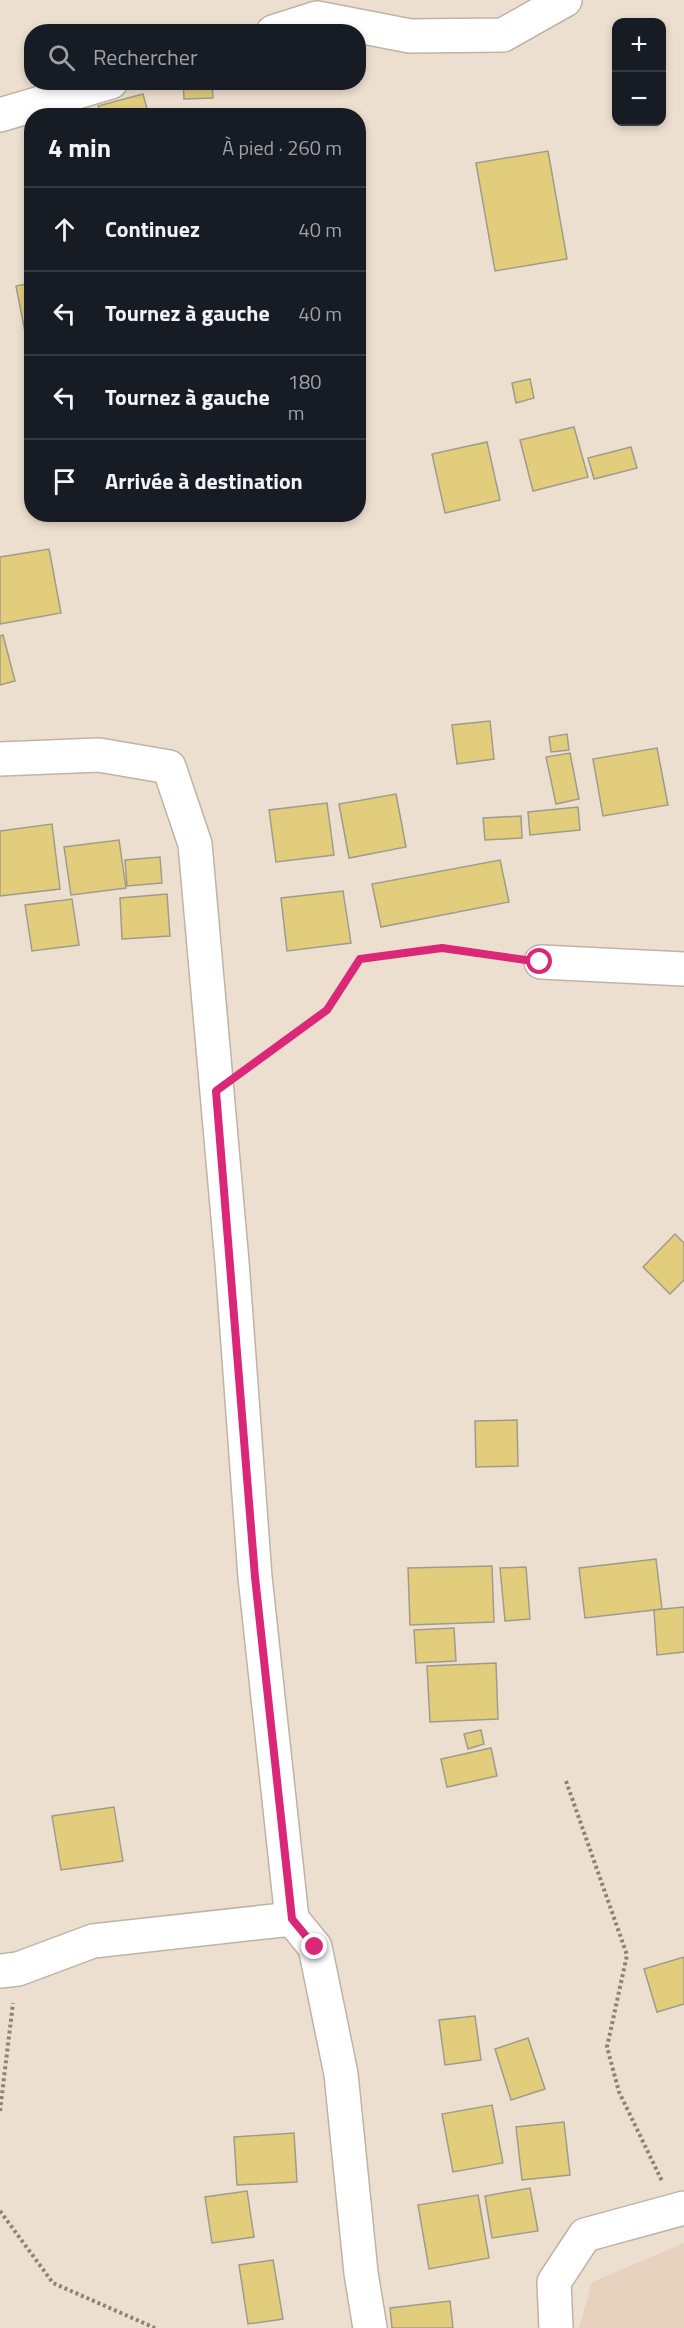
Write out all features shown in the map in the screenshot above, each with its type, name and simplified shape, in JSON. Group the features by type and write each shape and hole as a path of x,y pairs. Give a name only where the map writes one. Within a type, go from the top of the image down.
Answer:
{"street":[{"path":"366,27 410,36 503,35 565,0"},
{"path":"298,24 317,18 348,24"},
{"path":"0,115 84,90"},
{"path":"0,759 99,755 169,767 195,844 255,1577 292,1919 315,1947 341,2074 361,2273 370,2328"},
{"path":"540,962 684,969"},
{"path":"9,1970 93,1941 292,1919"},
{"path":"556,2328 554,2282 585,2235 680,2210"}],"path":[{"path":"216,1091 327,1010 360,959 442,948 540,962"},
{"path":"566,1781 627,1955 607,2047 619,2092 680,2210"},
{"path":"0,2111 9,1970"},
{"path":"0,2211 53,2283 155,2328"}],"shaded area":[{"path":"684,2243 684,2328 579,2328 592,2282"}],"building":[{"path":"183,90 212,90 213,98 184,99"},
{"path":"143,94 147,108 99,108 98,106"},
{"path":"548,151 567,259 495,271 476,163"},
{"path":"24,284 24,327 16,286"},
{"path":"530,379 534,398 516,403 512,383"},
{"path":"574,427 588,477 533,491 520,440"},
{"path":"487,442 500,500 445,513 432,454"},
{"path":"631,447 637,468 594,479 588,458"},
{"path":"49,549 61,613 0,624 0,557"},
{"path":"3,635 15,681 0,685 0,636"},
{"path":"490,721 494,759 457,764 452,725"},
{"path":"567,734 569,750 551,752 549,737"},
{"path":"657,748 668,805 603,816 593,759"},
{"path":"570,753 579,799 556,804 546,757"},
{"path":"396,794 406,847 349,858 339,804"},
{"path":"327,803 334,855 276,862 269,810"},
{"path":"578,807 580,830 530,835 528,812"},
{"path":"521,816 522,838 485,840 483,818"},
{"path":"52,824 60,889 0,896 0,831"},
{"path":"119,840 126,888 71,895 64,847"},
{"path":"160,857 162,883 127,886 125,860"},
{"path":"500,860 509,902 381,927 372,884"},
{"path":"343,891 351,943 287,951 281,898"},
{"path":"167,894 170,936 122,939 120,898"},
{"path":"72,899 79,945 32,951 25,905"},
{"path":"675,1234 684,1243 684,1280 670,1294 643,1267"},
{"path":"517,1420 518,1466 476,1467 475,1421"},
{"path":"656,1559 662,1609 585,1618 579,1568"},
{"path":"492,1566 494,1622 410,1625 408,1568"},
{"path":"526,1567 530,1619 505,1621 500,1568"},
{"path":"684,1607 684,1652 657,1655 654,1610"},
{"path":"454,1628 456,1661 416,1663 414,1630"},
{"path":"496,1663 498,1719 430,1722 427,1666"},
{"path":"481,1730 484,1744 468,1749 464,1734"},
{"path":"491,1748 497,1776 447,1787 441,1759"},
{"path":"114,1807 123,1861 61,1870 52,1816"},
{"path":"684,1957 684,2004 657,2012 644,1969"},
{"path":"475,2016 481,2060 445,2065 439,2020"},
{"path":"528,2038 545,2089 511,2100 495,2049"},
{"path":"492,2105 503,2163 453,2172 442,2114"},
{"path":"564,2122 570,2175 522,2180 516,2127"},
{"path":"294,2133 297,2182 237,2185 234,2137"},
{"path":"530,2188 538,2231 492,2238 485,2196"},
{"path":"247,2191 254,2237 212,2243 205,2197"},
{"path":"478,2195 489,2258 429,2269 418,2205"},
{"path":"273,2260 283,2319 248,2324 239,2265"},
{"path":"450,2301 453,2328 392,2328 390,2308"}],"route":[{"path":"315,1947 292,1919 255,1577 232,1262 216,1091 327,1010 360,959 442,948 540,962"}]}
